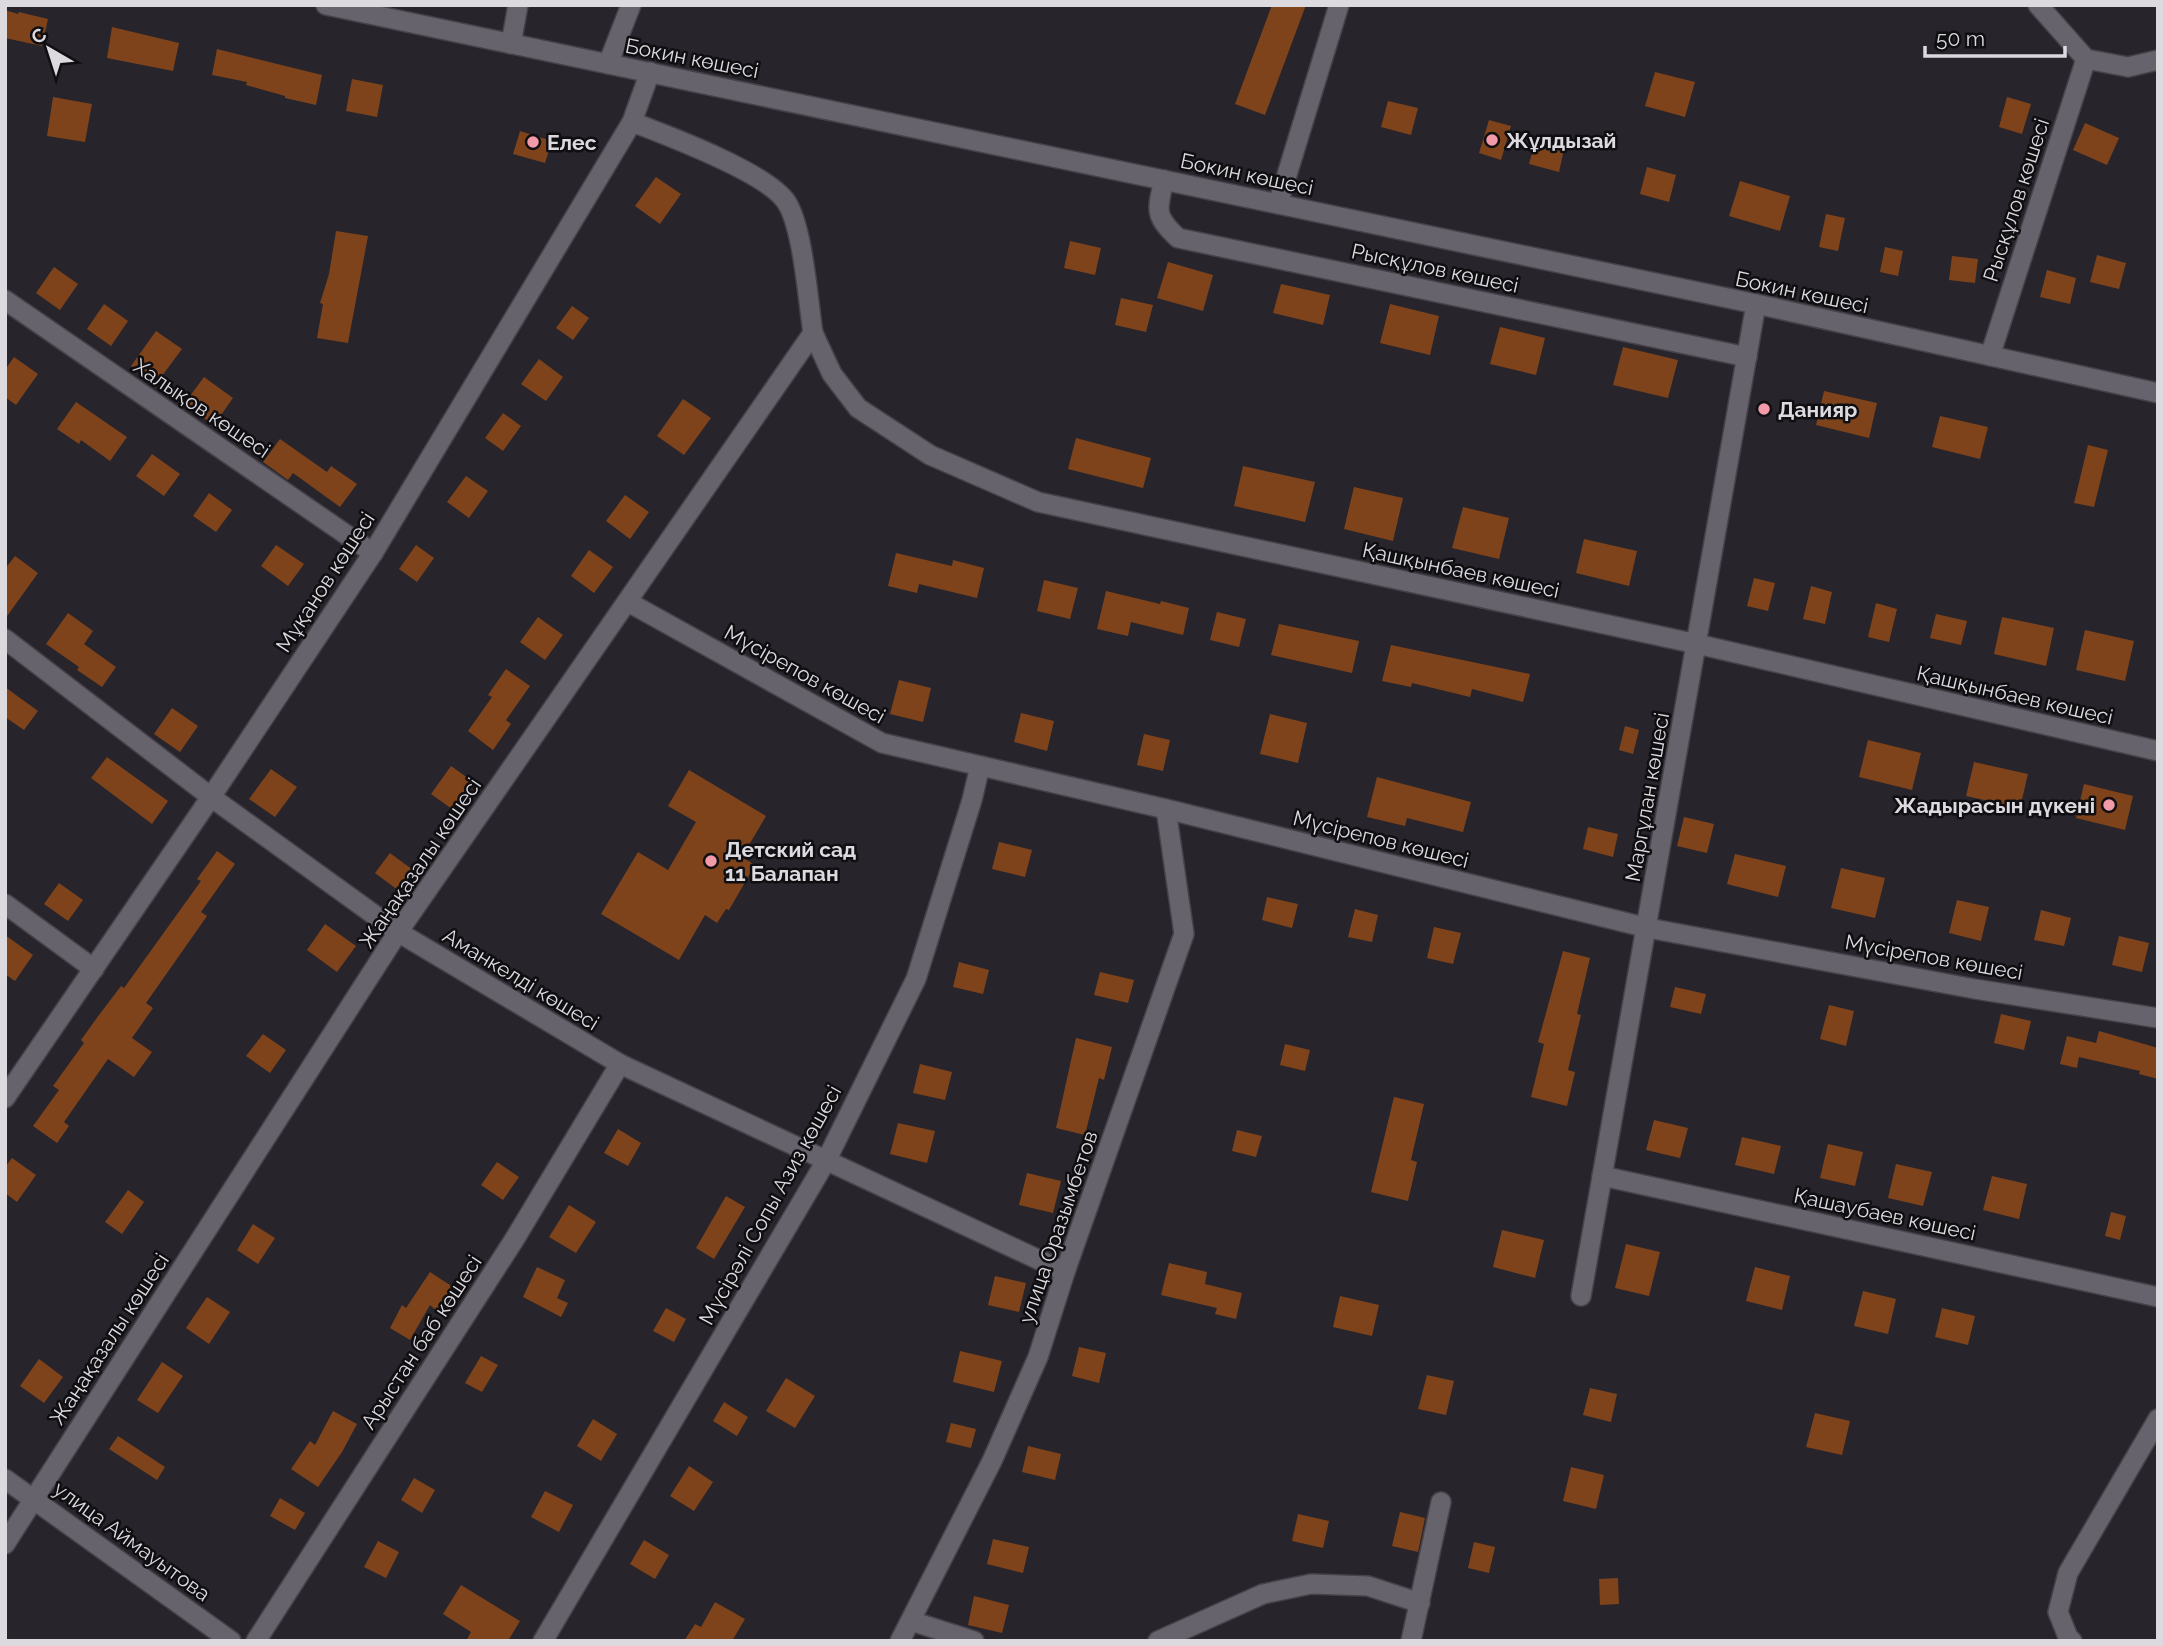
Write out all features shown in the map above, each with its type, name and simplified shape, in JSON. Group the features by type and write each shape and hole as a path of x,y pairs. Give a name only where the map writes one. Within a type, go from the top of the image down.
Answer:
{"street":[{"name":"Бокин көшесі","path":"326,5 1756,304 2158,393"},
{"path":"511,44 518,5"},
{"path":"608,64 631,5"},
{"path":"1278,204 1339,5"},
{"path":"2038,5 2086,59 2127,67 2158,60"},
{"name":"Рысқұлов көшесі","path":"1990,356 2086,59"},
{"name":"Мұқанов көшесі","path":"5,1098 211,797 373,552 632,122 650,72"},
{"path":"632,122 702,149 760,180 786,200 796,222 813,333"},
{"name":"Рысқұлов көшесі","path":"1164,180 1158,208 1162,223 1178,238 1747,357"},
{"name":"Халықов көшесі","path":"5,300 373,552"},
{"name":"Маргұлан көшесі","path":"1581,1296 1756,304"},
{"name":"Жаңақазалы көшесі","path":"5,1544 398,932 813,333"},
{"name":"Қашқынбаев көшесі","path":"813,333 832,374 858,408 930,455 1038,502 1697,644 2158,751"},
{"name":"Мүсірепов көшесі","path":"628,602 881,743 1166,809 1648,928 1975,989 2158,1018"},
{"name":"Аманкелді көшесі","path":"5,639 211,797 398,932 620,1064 1065,1272"},
{"name":"Мүсірәлі Сопы Азиз көшесі","path":"544,1641 826,1161 916,979 972,800 980,766"},
{"name":"улица Оразымбетов","path":"900,1641 992,1461 1033,1369 1184,934 1166,809"},
{"path":"5,904 94,969"},
{"name":"Арыстан баб көшесі","path":"256,1641 514,1240 620,1064"},
{"name":"Қашаубаев көшесі","path":"1602,1176 2158,1297"},
{"path":"2072,1641 2059,1612 2068,1573 2158,1419"},
{"name":"улица Аймауытова","path":"5,1479 231,1641"},
{"path":"1411,1641 1441,1502"},
{"path":"1158,1641 1263,1594 1311,1584 1368,1586 1420,1603"},
{"path":"911,1621 974,1641"}],"building":[{"path":"1272,5 1306,5 1265,115 1235,104"},
{"path":"5,10 48,19 42,46 5,38"},
{"path":"112,27 179,43 173,71 107,58"},
{"path":"217,49 322,75 316,105 246,85 247,82 212,75"},
{"path":"1655,72 1695,82 1685,117 1645,106"},
{"path":"352,79 383,85 377,117 346,111"},
{"path":"53,97 92,104 85,142 47,136"},
{"path":"2007,97 2031,104 2022,134 1999,127"},
{"path":"1388,101 1418,108 1411,135 1381,127"},
{"path":"1489,120 1511,126 1501,160 1479,153"},
{"path":"2085,123 2119,138 2107,165 2073,150"},
{"path":"520,131 552,141 545,163 513,154"},
{"path":"1536,138 1565,145 1559,172 1529,164"},
{"path":"1647,167 1676,175 1669,202 1640,194"},
{"path":"656,177 681,194 660,224 635,206"},
{"path":"1740,181 1790,196 1780,231 1729,216"},
{"path":"1826,214 1845,218 1838,251 1819,247"},
{"path":"336,231 368,236 348,343 317,338 323,304 320,303 329,274"},
{"path":"1070,241 1101,248 1095,275 1064,268"},
{"path":"1885,247 1903,251 1898,276 1880,272"},
{"path":"2097,255 2126,263 2119,289 2090,282"},
{"path":"1952,256 1978,259 1975,283 1949,280"},
{"path":"1168,262 1213,275 1203,311 1157,298"},
{"path":"54,267 78,284 60,310 36,293"},
{"path":"2047,270 2076,278 2070,304 2040,297"},
{"path":"1281,284 1330,295 1323,325 1273,313"},
{"path":"1121,298 1153,305 1146,332 1115,325"},
{"path":"104,304 128,321 111,346 87,329"},
{"path":"1390,304 1439,316 1430,355 1380,343"},
{"path":"572,306 589,318 573,340 556,328"},
{"path":"1500,327 1545,338 1536,375 1490,364"},
{"path":"156,331 182,349 156,384 131,366"},
{"path":"1623,347 1678,360 1668,398 1613,385"},
{"path":"14,357 38,374 16,405 5,397 5,370"},
{"path":"539,359 563,377 546,401 521,384"},
{"path":"204,377 233,398 214,425 184,404"},
{"path":"1824,391 1877,403 1869,438 1816,425"},
{"path":"683,399 711,418 684,455 657,436"},
{"path":"76,402 127,437 110,461 81,440 79,444 57,429"},
{"path":"503,413 521,426 503,451 485,438"},
{"path":"1940,416 1988,427 1980,459 1932,447"},
{"path":"1076,438 1151,458 1143,488 1068,469"},
{"path":"280,439 327,472 331,466 357,484 340,507 293,473 288,480 263,462"},
{"path":"2088,445 2108,450 2094,507 2074,503"},
{"path":"152,454 180,474 164,496 136,476"},
{"path":"1243,466 1315,482 1305,522 1234,506"},
{"path":"466,476 488,491 469,518 447,502"},
{"path":"1354,487 1403,498 1393,541 1344,529"},
{"path":"209,493 232,510 216,532 193,516"},
{"path":"625,495 649,512 630,539 606,521"},
{"path":"1463,507 1509,518 1499,559 1452,548"},
{"path":"1584,539 1637,551 1629,586 1576,573"},
{"path":"276,545 304,564 288,586 261,566"},
{"path":"416,545 434,558 417,582 399,569"},
{"path":"589,550 613,567 594,593 571,576"},
{"path":"896,553 952,566 953,560 984,568 977,598 919,584 917,593 888,586"},
{"path":"15,556 38,573 5,619 5,569"},
{"path":"1754,578 1775,583 1768,611 1747,606"},
{"path":"1044,580 1078,588 1070,619 1037,611"},
{"path":"1811,586 1832,592 1825,624 1803,619"},
{"path":"1106,591 1189,608 1183,635 1131,622 1128,636 1097,629"},
{"path":"1876,603 1897,609 1889,642 1868,637"},
{"path":"1217,612 1246,619 1239,647 1210,640"},
{"path":"68,613 93,631 84,644 116,667 102,687 46,644"},
{"path":"1936,614 1967,621 1961,645 1930,638"},
{"path":"538,617 563,635 545,660 520,642"},
{"path":"2002,617 2054,628 2046,666 1994,654"},
{"path":"1279,624 1359,641 1352,673 1271,655"},
{"path":"2085,630 2134,641 2125,681 2076,670"},
{"path":"1391,645 1530,674 1523,702 1472,689 1470,697 1412,683 1411,687 1382,681"},
{"path":"506,669 530,686 506,720 511,724 493,750 468,731 492,697 488,695"},
{"path":"899,680 931,688 923,722 890,714"},
{"path":"5,687 38,711 24,730 5,717"},
{"path":"172,708 198,726 180,752 154,734"},
{"path":"1021,713 1054,721 1047,751 1014,742"},
{"path":"1270,714 1307,723 1298,763 1260,754"},
{"path":"1625,726 1639,730 1633,754 1619,750"},
{"path":"1144,734 1170,740 1163,771 1137,765"},
{"path":"1868,740 1921,753 1912,790 1859,777"},
{"path":"107,757 168,801 152,824 91,778"},
{"path":"1974,762 2028,774 2020,808 1966,796"},
{"path":"451,766 472,781 452,809 431,794"},
{"path":"271,769 297,787 275,817 249,799"},
{"name":"Детский сад 11 Балапан","path":"689,770 766,816 742,857 755,865 729,910 726,909 717,923 705,915 679,960 601,914 638,852 668,870 696,822 668,806"},
{"path":"1377,777 1471,802 1463,832 1407,818 1405,826 1367,817"},
{"path":"2084,784 2133,796 2125,830 2076,818"},
{"path":"1684,817 1714,824 1707,853 1677,846"},
{"path":"1588,827 1618,834 1613,857 1583,849"},
{"path":"999,842 1032,850 1025,877 992,869"},
{"path":"217,851 235,864 201,912 207,916 146,1003 153,1008 132,1038 152,1052 134,1077 108,1059 64,1122 69,1126 57,1143 33,1126 59,1090 53,1086 84,1043 81,1040 99,1015 121,986 124,988 201,881 197,879"},
{"path":"390,853 413,870 399,891 375,873"},
{"path":"1735,854 1786,866 1778,897 1727,884"},
{"path":"1841,868 1885,878 1875,918 1831,908"},
{"path":"59,883 83,900 68,921 44,904"},
{"path":"1267,897 1298,904 1292,928 1262,920"},
{"path":"1957,900 1989,907 1981,941 1949,933"},
{"path":"1355,909 1378,915 1372,942 1348,937"},
{"path":"2041,910 2071,918 2064,946 2034,940"},
{"path":"325,924 356,946 337,972 307,950"},
{"path":"1434,927 1461,933 1453,964 1427,958"},
{"path":"5,935 33,955 15,981 5,974"},
{"path":"2119,936 2149,943 2142,972 2112,965"},
{"path":"1563,951 1590,958 1577,1014 1581,1015 1568,1070 1575,1072 1567,1106 1531,1097 1544,1044 1538,1042"},
{"path":"959,962 989,970 983,994 953,987"},
{"path":"1100,972 1134,980 1128,1003 1094,995"},
{"path":"1675,987 1706,994 1701,1014 1670,1007"},
{"path":"1829,1005 1854,1011 1846,1046 1820,1039"},
{"path":"2001,1014 2031,1021 2024,1050 1994,1043"},
{"path":"2099,1031 2158,1048 2158,1079 2139,1074 2140,1071 2079,1057 2077,1068 2060,1064 2067,1036 2096,1043"},
{"path":"263,1034 286,1050 270,1073 246,1056"},
{"path":"1076,1038 1112,1047 1104,1080 1099,1078 1085,1135 1056,1128"},
{"path":"1285,1044 1310,1050 1305,1071 1280,1065"},
{"path":"920,1064 952,1072 945,1100 913,1093"},
{"path":"1394,1097 1424,1104 1411,1160 1417,1162 1408,1201 1371,1192"},
{"path":"1654,1120 1688,1128 1680,1158 1646,1150"},
{"path":"898,1123 935,1131 927,1163 890,1154"},
{"path":"618,1129 641,1143 628,1166 604,1153"},
{"path":"1237,1130 1262,1136 1256,1157 1232,1151"},
{"path":"1742,1137 1781,1146 1774,1174 1735,1165"},
{"path":"1828,1144 1863,1152 1855,1186 1820,1178"},
{"path":"12,1158 36,1175 17,1202 5,1193 5,1167"},
{"path":"497,1162 519,1177 503,1200 481,1185"},
{"path":"1896,1164 1932,1172 1923,1206 1888,1198"},
{"path":"1027,1173 1061,1181 1053,1213 1019,1205"},
{"path":"1992,1176 2027,1184 2019,1219 1983,1210"},
{"path":"128,1190 144,1202 122,1234 105,1222"},
{"path":"726,1196 745,1207 714,1259 696,1248"},
{"path":"569,1205 596,1222 576,1253 549,1237"},
{"path":"2111,1212 2126,1216 2120,1240 2105,1236"},
{"path":"253,1224 275,1238 258,1264 237,1250"},
{"path":"1502,1230 1544,1240 1535,1278 1493,1267"},
{"path":"1626,1244 1660,1252 1649,1296 1615,1288"},
{"path":"1169,1263 1207,1272 1205,1284 1242,1293 1236,1319 1215,1314 1217,1308 1161,1295"},
{"path":"537,1267 565,1280 557,1298 568,1303 561,1317 523,1297"},
{"path":"1755,1267 1790,1276 1782,1310 1746,1301"},
{"path":"430,1272 453,1287 437,1311 430,1305 410,1340 390,1328 402,1305 406,1308"},
{"path":"995,1276 1026,1283 1019,1312 988,1305"},
{"path":"1863,1291 1896,1299 1888,1334 1854,1326"},
{"path":"1340,1296 1379,1305 1372,1336 1333,1327"},
{"path":"207,1297 230,1312 209,1344 186,1328"},
{"path":"666,1308 686,1319 674,1342 653,1331"},
{"path":"1942,1308 1975,1316 1968,1345 1935,1337"},
{"path":"1079,1347 1106,1353 1099,1383 1072,1376"},
{"path":"960,1351 1002,1361 994,1392 953,1382"},
{"path":"481,1356 498,1365 482,1392 465,1383"},
{"path":"39,1359 63,1377 44,1403 20,1386"},
{"path":"162,1362 183,1376 158,1413 137,1400"},
{"path":"1427,1375 1454,1381 1446,1415 1418,1409"},
{"path":"786,1378 815,1396 795,1428 766,1411"},
{"path":"1590,1388 1617,1394 1611,1422 1583,1415"},
{"path":"724,1402 748,1417 737,1436 713,1421"},
{"path":"333,1411 357,1424 318,1487 291,1469 310,1441 315,1445"},
{"path":"1815,1413 1850,1421 1842,1455 1806,1447"},
{"path":"593,1419 617,1434 601,1461 577,1446"},
{"path":"951,1423 976,1429 971,1448 946,1442"},
{"path":"118,1436 165,1467 157,1480 109,1449"},
{"path":"1028,1446 1061,1454 1055,1480 1022,1472"},
{"path":"689,1466 713,1482 694,1511 670,1496"},
{"path":"1571,1467 1604,1475 1596,1509 1563,1501"},
{"path":"414,1478 435,1490 422,1513 401,1500"},
{"path":"545,1491 573,1505 559,1532 531,1517"},
{"path":"280,1498 305,1513 295,1530 270,1516"},
{"path":"1400,1512 1425,1518 1418,1552 1392,1546"},
{"path":"1298,1514 1329,1521 1323,1548 1292,1541"},
{"path":"993,1539 1029,1547 1023,1573 987,1564"},
{"path":"644,1540 669,1555 655,1579 630,1564"},
{"path":"378,1541 399,1552 386,1578 364,1567"},
{"path":"1474,1542 1495,1547 1489,1573 1468,1568"},
{"path":"1618,1578 1619,1604 1600,1605 1599,1579"},
{"path":"461,1585 520,1621 508,1641 466,1641 471,1632 443,1614"},
{"path":"974,1596 1009,1605 1002,1633 968,1625"},
{"path":"715,1602 745,1619 732,1641 684,1641 695,1624 701,1627"}],"place":[{"name":"Жұлдызай","path":"1492,140"},
{"name":"Елес","path":"533,142"},
{"name":"Данияр","path":"1764,409"},
{"name":"Жадырасын дүкені","path":"2109,805"},
{"name":"Детский сад 11 Балапан","path":"711,861"}]}
